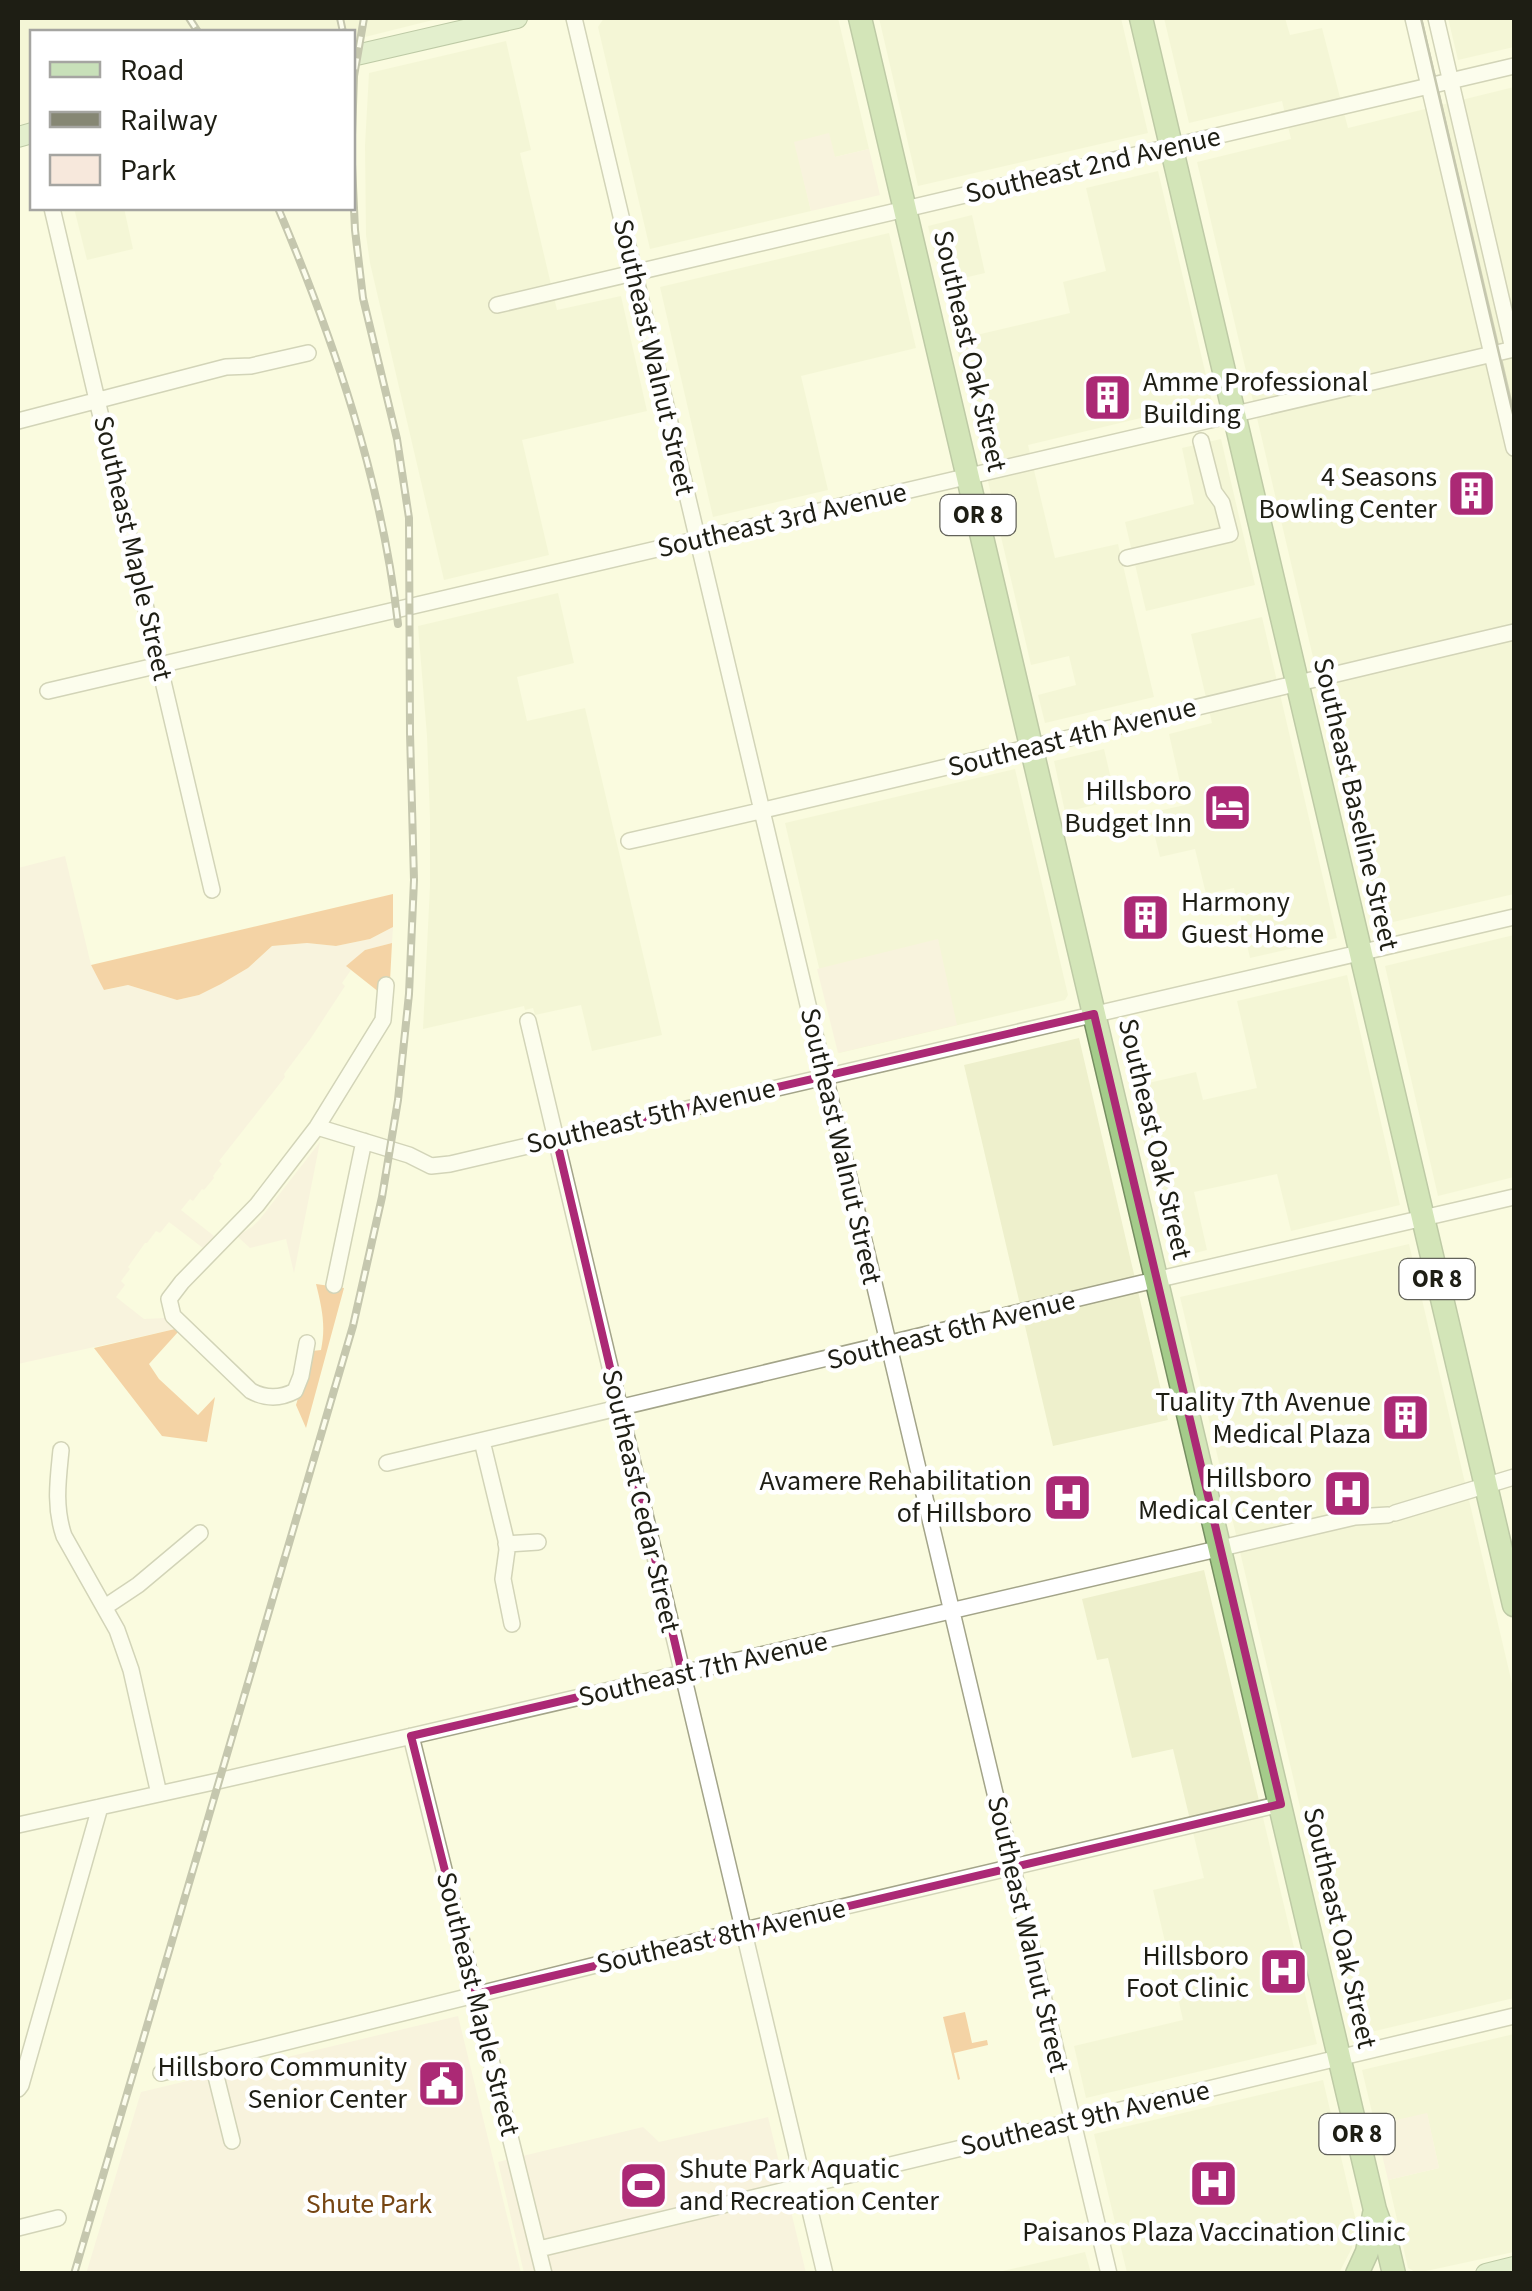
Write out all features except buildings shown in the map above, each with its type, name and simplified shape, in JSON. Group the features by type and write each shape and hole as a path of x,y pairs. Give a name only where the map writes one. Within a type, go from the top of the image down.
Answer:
{"highway":[{"name":"Southeast Oak Street","path":"860,18 1339,2058 1394,2274"},
{"name":"Southeast Baseline Street","path":"1141,18 1514,1605"},
{"name":"OR 8","path":"1357,2274 1367,2252 1375,2210"}],"main road":[{"path":"355,55 517,18"},
{"path":"1486,2274 1514,2267"}],"street":[{"name":"Southeast Walnut Street","path":"574,18 1109,2274"},
{"path":"1413,18 1514,448"},
{"path":"1436,18 1514,349"},
{"name":"Southeast 2nd Avenue","path":"498,306 1514,66"},
{"name":"Southeast Maple Street","path":"52,210 212,890"},
{"name":"Southeast 3rd Avenue","path":"48,691 1514,349"},
{"path":"18,422 226,367 251,366 308,353"},
{"path":"1128,558 1238,537 1214,492 1201,441"},
{"name":"Southeast 4th Avenue","path":"629,841 1514,632"},
{"name":"Southeast 5th Avenue","path":"317,1127 409,1155 431,1166 450,1164 1514,916"},
{"path":"307,1342 295,1390 272,1398 262,1396 172,1316 169,1300 172,1292 257,1205 317,1127 383,1020 386,985"},
{"name":"Southeast Cedar Street","path":"528,1021 825,2274"},
{"path":"334,1285 364,1142"},
{"name":"Southeast 6th Avenue","path":"387,1463 1514,1197"},
{"path":"482,1441 506,1544 504,1586 512,1624"},
{"path":"61,1450 56,1505 59,1521 117,1630 131,1670 159,1794"},
{"name":"Southeast 7th Avenue","path":"18,1825 1355,1517 1392,1514 1514,1477"},
{"path":"105,1607 200,1533"},
{"path":"506,1544 538,1542"},
{"name":"Southeast Maple Street","path":"411,1736 544,2274"},
{"name":"Southeast 8th Avenue","path":"161,2073 742,1930 1281,1804"},
{"path":"18,2089 100,1807"},
{"name":"Southeast 9th Avenue","path":"539,2249 1514,2016"},
{"path":"212,2060 232,2141"},
{"path":"18,2228 58,2218"}],"highlighted area":[{"path":"1094,1014 1281,1804 476,1994 411,1736 682,1673 556,1138"}],"shaded area":[{"path":"18,18 441,18 355,40 355,30 30,30 30,122 18,125"},
{"path":"604,18 838,18 869,149 835,157 795,142 811,211 650,249 598,27"},
{"path":"879,18 1121,18 1148,133 918,186"},
{"path":"1164,18 1285,18 1290,35 1322,28 1348,128 1514,87 1514,894 1376,926 1197,162 1291,139 1282,101 1189,123"},
{"path":"1448,18 1514,18 1514,47 1458,60"},
{"path":"506,41 531,150 520,153 557,310 621,296 647,411 522,440 549,555 444,580 370,263 365,145 369,73"},
{"path":"1158,171 1212,401 1028,445 1055,558 1118,544 1154,697 1045,723 1038,695 1076,685 1069,656 1031,665 955,340 1070,313 1063,282 1106,271 1086,188"},
{"path":"74,210 124,210 133,249 87,260"},
{"path":"972,215 985,273 942,283 928,226"},
{"path":"889,233 916,348 801,376 828,490 713,517 660,287"},
{"path":"1221,439 1255,585 1146,611 1125,522 1194,504 1182,448"},
{"path":"558,593 574,663 517,677 527,721 585,708 662,1035 592,1051 581,1005 535,1015 533,1008 525,1010 524,1006 423,1029 430,818 418,626"},
{"path":"1262,617 1337,938 1250,958 1234,888 1206,894 1195,849 1160,857 1149,813 1185,805 1169,734 1212,723 1191,634"},
{"path":"1104,749 1116,800 1065,812 1054,761"},
{"path":"1015,769 1068,995 1065,1000 839,1053 785,823"},
{"path":"393,894 393,927 370,939 336,946 272,946 248,968 199,995 177,1000 128,985 104,990 91,965"},
{"path":"1514,935 1514,1177 1438,1196 1385,966"},
{"path":"392,943 389,1000 346,966 365,950"},
{"path":"1347,975 1400,1205 1291,1231 1277,1174 1194,1192 1207,1250 1171,1259 1131,1087 1196,1072 1203,1100 1257,1088 1237,1001"},
{"path":"1079,1038 1168,1420 1053,1446 964,1065"},
{"name":"Hillsboro Medical Center","path":"1409,1244 1514,1692 1514,1998 1354,2036 1180,1297"},
{"path":"316,1284 344,1288 306,1428 296,1405 312,1351 321,1350 323,1317"},
{"path":"175,1329 178,1332 149,1364 159,1379 198,1415 215,1397 207,1442 162,1436 94,1348"},
{"path":"1204,1570 1317,2044 1086,2098 1074,2046 1183,2020 1153,1890 1204,1878 1173,1749 1132,1758 1108,1658 1097,1660 1082,1599"},
{"path":"965,2012 972,2043 987,2040 988,2045 954,2053 958,2080 943,2017"},
{"path":"1514,2034 1514,2252 1417,2273 1408,2268 1388,2180 1439,2168 1427,2114 1375,2125 1362,2070"},
{"path":"1323,2080 1356,2221 1352,2248 1339,2273 1127,2273 1094,2134"},
{"path":"1085,2252 1091,2273 994,2273"}],"green space":[{"path":"829,133 835,157 869,149 880,195 811,211 794,142"},
{"path":"65,856 91,965 105,990 128,985 177,1000 217,986 248,968 272,946 336,946 370,939 393,927 392,943 365,950 347,967 351,970 342,983 345,986 285,1077 219,1161 222,1164 214,1178 181,1210 214,1236 203,1248 169,1222 145,1243 128,1267 121,1281 125,1285 116,1297 144,1319 165,1318 175,1329 18,1364 18,868"},
{"path":"938,939 957,1025 838,1053 817,969"},
{"path":"320,1142 294,1273 286,1239 250,1248 237,1236 260,1219"},
{"name":"Shute Park","path":"458,2016 521,2273 86,2274 141,2092"},
{"path":"1427,2113 1439,2168 1388,2180 1375,2125"},
{"name":"Shute Park Aquatic and Recreation Center","path":"768,2117 806,2273 524,2273 498,2162 643,2127 659,2142"}],"tram line":[{"path":"1421,18 1514,418"}],"railway":[{"path":"189,18 197,30"},
{"path":"340,18 343,30"},
{"path":"355,70 364,18"},
{"path":"279,210 336,360 368,464 391,570 398,624"},
{"path":"74,2274 353,1326 382,1197 398,1100 409,994 414,880 409,518 397,439 363,298 354,210"}],"place":[{"name":"Amme Professional Building","path":"1108,398"},
{"name":"4 Seasons Bowling Center","path":"1472,493"},
{"name":"Hillsboro Budget Inn","path":"1227,807"},
{"name":"Harmony Guest Home","path":"1146,918"},
{"name":"Tuality 7th Avenue Medical Plaza","path":"1406,1418"},
{"name":"Hillsboro Medical Center","path":"1347,1494"},
{"name":"Avamere Rehabilitation of Hillsboro","path":"1067,1497"},
{"name":"Hillsboro Foot Clinic","path":"1284,1972"},
{"name":"Hillsboro Community Senior Center","path":"442,2083"},
{"name":"Paisanos Plaza Vaccination Clinic","path":"1214,2184"},
{"name":"Shute Park Aquatic and Recreation Center","path":"644,2185"}]}
